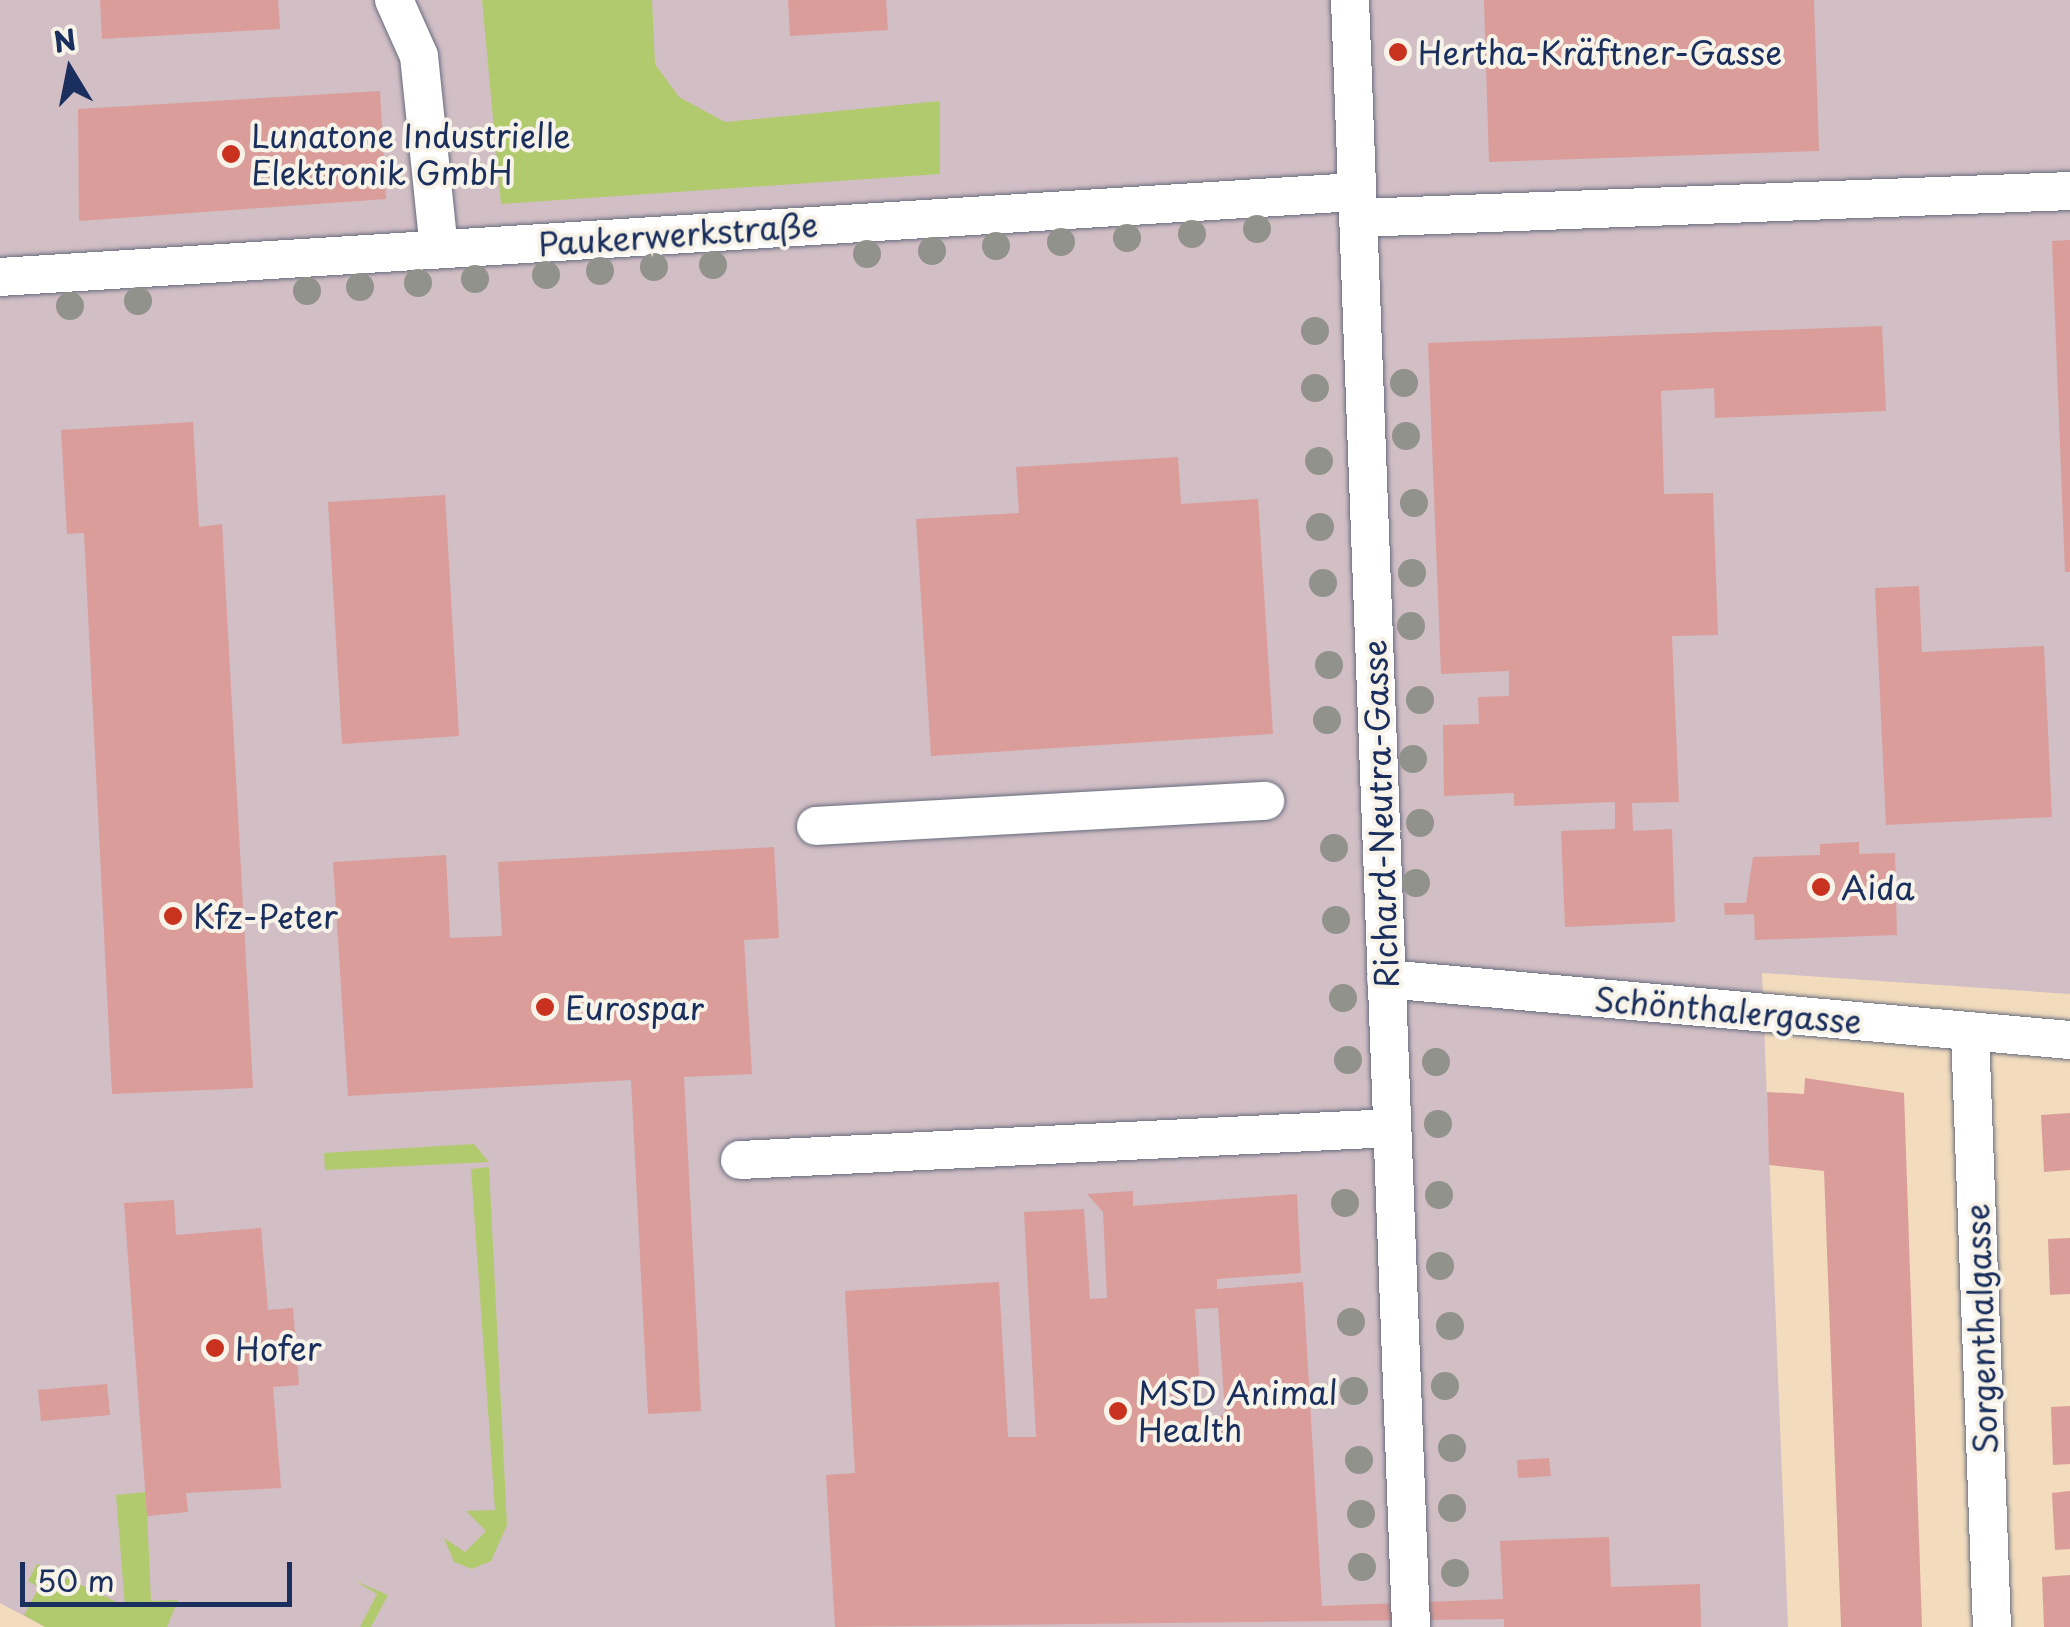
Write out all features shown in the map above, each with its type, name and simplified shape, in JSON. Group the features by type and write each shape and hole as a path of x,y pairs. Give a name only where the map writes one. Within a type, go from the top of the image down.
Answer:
{"street":[{"path":"394,0 419,56 439,249"},
{"name":"Richard-Neutra-Gasse","path":"1350,0 1410,1627"},
{"path":"1357,205 2070,191"},
{"name":"Paukerwerkstraße","path":"0,277 439,249 1357,205"},
{"path":"816,826 1265,801"},
{"name":"Schönthalergasse","path":"1386,979 2070,1040"},
{"name":"Sorgenthalgasse","path":"1970,1031 1992,1627"},
{"path":"740,1160 1392,1128"}],"shaded area":[{"path":"0,0 2070,0 2070,994 1762,973 1788,1627 45,1627 0,1603"}],"green space":[{"path":"482,0 652,0 655,64 679,97 725,122 940,101 940,174 501,204"},
{"path":"474,1144 489,1162 325,1170 324,1153"},
{"path":"489,1167 507,1525 491,1561 472,1569 454,1562 444,1538 465,1552 486,1531 466,1511 495,1510 471,1169"},
{"path":"146,1492 151,1601 178,1600 167,1627 45,1627 24,1615 39,1587 28,1581 37,1564 125,1606 116,1495"},
{"path":"355,1581 388,1595 371,1627 360,1627 377,1594"}],"building":[{"path":"100,0 278,0 280,29 102,39"},
{"path":"788,0 886,0 888,30 790,36"},
{"path":"1484,0 1814,0 1819,151 1489,162"},
{"name":"Lunatone Industrielle Elektronik GmbH","path":"380,91 386,199 79,221 78,109"},
{"path":"2070,240 2070,572 2065,572 2052,241"},
{"path":"1882,326 1886,411 1715,418 1714,388 1661,391 1664,494 1713,493 1718,635 1672,636 1679,802 1632,803 1633,831 1672,829 1675,922 1565,927 1561,831 1615,829 1615,802 1514,806 1514,793 1444,796 1443,725 1479,724 1478,697 1509,696 1509,671 1441,674 1428,343"},
{"path":"193,422 199,527 222,524 253,1088 112,1094 84,533 67,534 61,430"},
{"path":"1178,457 1181,504 1258,499 1273,734 931,756 916,519 1019,513 1016,467"},
{"path":"445,495 459,736 342,744 328,502"},
{"path":"1919,586 1922,652 2044,646 2052,817 1886,825 1875,588"},
{"name":"Aida","path":"1859,842 1859,854 1895,853 1897,935 1755,940 1754,914 1725,915 1724,903 1746,903 1753,857 1820,855 1820,844"},
{"name":"Eurospar","path":"774,847 779,938 744,940 752,1074 684,1077 701,1411 648,1414 631,1080 348,1096 333,862 446,855 450,938 502,936 498,862"},
{"path":"1805,1078 1904,1093 1922,1627 1841,1627 1824,1171 1769,1165 1767,1092 1804,1094"},
{"path":"2070,1113 2070,1170 2044,1172 2041,1115"},
{"name":"MSD Animal Health","path":"1133,1191 1133,1206 1297,1194 1301,1273 1217,1279 1217,1289 1303,1282 1322,1606 1503,1599 1500,1541 1609,1537 1611,1587 1700,1584 1701,1627 1504,1627 1504,1619 835,1627 826,1475 855,1473 845,1291 999,1282 1008,1437 1036,1437 1024,1212 1084,1209 1090,1299 1107,1298 1103,1212 1087,1194","holes":["1218,1308 1225,1414 1202,1424 1195,1309"]},
{"name":"Hofer","path":"174,1200 176,1235 261,1228 268,1310 293,1308 299,1385 273,1387 281,1488 186,1493 188,1512 147,1516 124,1203"},
{"path":"2070,1238 2070,1294 2050,1295 2048,1239"},
{"path":"107,1384 110,1415 41,1421 38,1390"},
{"path":"2070,1406 2070,1464 2053,1465 2051,1407"},
{"path":"1549,1458 1551,1476 1518,1478 1517,1460"},
{"path":"2070,1491 2070,1549 2055,1550 2052,1493"},
{"path":"2070,1575 2070,1627 2044,1627 2042,1577"}],"place":[{"name":"Hertha-Kräftner-Gasse","path":"1398,52"},
{"name":"Lunatone Industrielle Elektronik GmbH","path":"231,154"},
{"name":"Aida","path":"1821,887"},
{"name":"Kfz-Peter","path":"173,916"},
{"name":"Eurospar","path":"545,1007"},
{"name":"Hofer","path":"215,1348"},
{"name":"MSD Animal Health","path":"1118,1411"}]}
